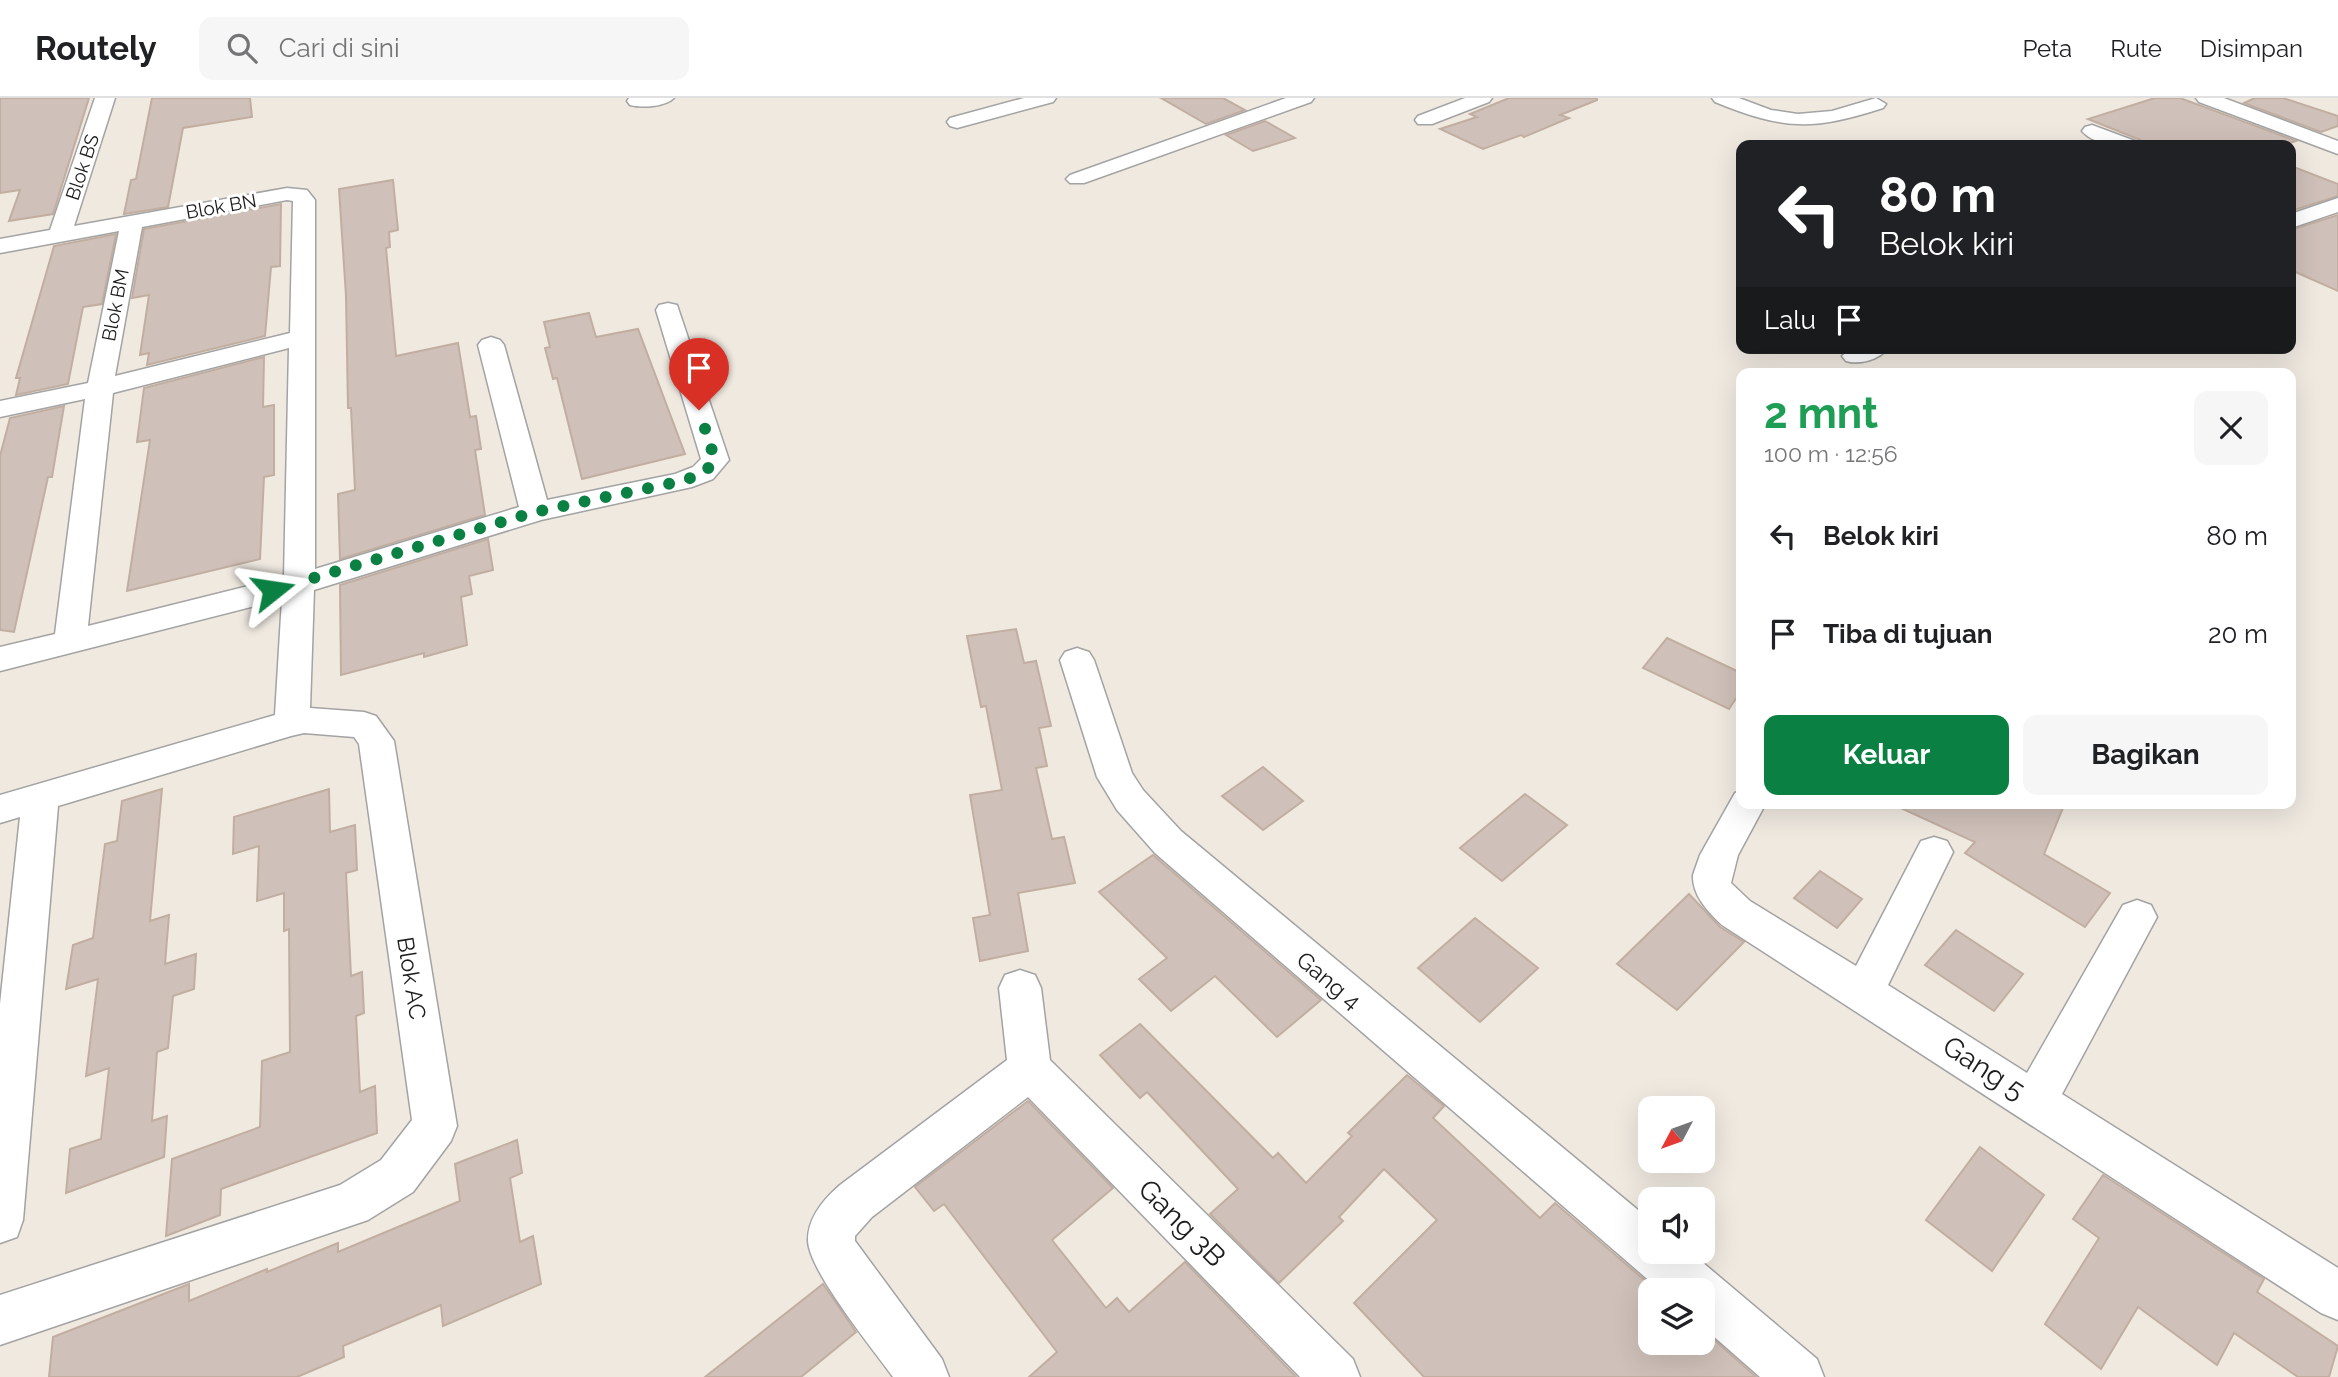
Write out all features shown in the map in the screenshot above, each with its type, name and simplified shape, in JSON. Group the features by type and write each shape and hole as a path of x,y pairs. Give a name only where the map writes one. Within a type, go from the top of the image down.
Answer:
{"street":[{"name":"Blok BS","path":"60,235 105,98"},
{"path":"637,101 664,98"},
{"path":"957,122 1046,98"},
{"path":"1077,179 1304,98"},
{"path":"1425,120 1482,98"},
{"path":"1722,98 1779,119 1805,122 1832,119 1876,104"},
{"path":"2206,98 2338,148"},
{"path":"2092,131 2115,140"},
{"name":"Blok BN","path":"0,246 287,194 299,195 304,200 301,338"},
{"path":"2297,215 2338,205"},
{"name":"Blok BM","path":"70,641 100,388 132,222"},
{"path":"0,659 299,584 535,512 682,481 704,473 715,460 668,310"},
{"path":"0,409 100,388 301,338 299,584 292,724"},
{"path":"491,345 535,512"},
{"name":"Gang 4","path":"1077,660 1115,777 1130,800 1168,842 1638,1240"},
{"name":"Blok AC","path":"0,809 303,720 364,725 376,741 435,1126 397,1176 352,1204 0,1320"},
{"path":"0,1220 41,795"},
{"name":"Gang 5","path":"1745,809 1714,866 1712,882 1720,898 1736,913 2338,1296"},
{"path":"1864,992 1934,852"},
{"path":"2035,1101 2137,917"},
{"path":"924,1377 833,1251 830,1238 833,1226 856,1200 1030,1069 1020,988"},
{"name":"Gang 3B","path":"1030,1069 1335,1377"},
{"name":"Gang 4","path":"1666,1264 1683,1278"},
{"path":"1715,1305 1800,1377"}],"building":[{"path":"0,98 89,98 53,214 9,221 20,190 0,193"},
{"path":"152,98 250,98 252,117 183,128 168,207 124,214 131,180 136,179"},
{"path":"1161,98 1223,98 1245,110 1206,124"},
{"path":"1509,98 1597,100 1560,115 1569,118 1524,137 1521,135 1483,149 1440,129 1477,117 1470,114"},
{"path":"2155,98 2180,98 2293,140 2140,140 2088,119"},
{"path":"2255,98 2283,98 2338,116 2338,126 2321,132 2244,103"},
{"path":"1265,121 1295,138 1253,151 1226,135"},
{"path":"2296,168 2338,184 2338,196 2296,209"},
{"path":"393,180 398,230 389,232 390,247 386,248 396,356 458,343 470,417 476,416 481,449 475,450 485,515 340,559 338,494 355,490 351,408 348,408 346,296 339,189"},
{"path":"281,204 280,266 271,267 265,336 147,365 149,353 140,355 149,295 132,298 144,229"},
{"path":"2338,215 2338,291 2296,272 2296,228"},
{"path":"116,234 102,304 83,307 68,384 16,395 20,378 16,378 54,246"},
{"path":"589,313 596,337 638,329 685,454 582,479 557,378 553,379 545,348 550,347 544,322"},
{"path":"264,357 263,407 274,405 274,475 264,477 260,559 127,591 150,440 137,442 144,388"},
{"path":"64,406 52,477 48,477 14,632 0,630 0,456 10,418"},
{"path":"488,539 493,570 469,576 472,594 461,597 467,645 424,657 424,653 341,675 340,585"},
{"path":"1016,629 1024,663 1036,661 1051,726 1039,728 1047,766 1036,768 1052,839 1064,837 1075,883 1018,893 1028,951 980,961 973,918 990,915 970,795 1002,790 986,706 981,707 967,636"},
{"path":"1667,638 1736,671 1736,698 1729,709 1643,668"},
{"path":"1263,767 1303,801 1263,830 1222,796"},
{"path":"162,789 150,921 169,915 165,964 196,954 194,989 173,996 168,1048 157,1052 152,1121 167,1116 164,1157 66,1193 70,1149 101,1139 109,1068 86,1076 98,979 66,989 73,945 93,938 105,844 117,841 122,801"},
{"path":"329,789 330,832 355,825 357,870 346,873 351,976 362,972 364,1013 356,1016 360,1092 375,1086 377,1133 221,1189 220,1215 166,1236 172,1159 260,1127 262,1061 290,1052 289,929 284,931 284,893 257,901 259,846 233,854 234,817"},
{"path":"1525,794 1567,825 1502,881 1460,848"},
{"path":"1903,809 2063,809 2044,854 2110,893 2085,927 1965,853 1975,842"},
{"path":"1153,855 1321,1000 1277,1037 1215,976 1171,1011 1139,979 1167,958 1099,892"},
{"path":"1820,871 1862,899 1837,928 1794,898"},
{"path":"1689,894 1720,927 1744,942 1677,1010 1617,964"},
{"path":"1475,918 1538,968 1480,1022 1418,968"},
{"path":"1956,930 2023,974 1994,1011 1925,965"},
{"path":"1140,1024 1273,1158 1278,1153 1306,1183 1352,1136 1348,1133 1407,1075 1444,1106 1433,1118 1540,1218 1555,1203 1642,1278 1638,1278 1638,1355 1715,1355 1715,1341 1756,1377 1424,1377 1354,1303 1437,1220 1384,1169 1339,1217 1343,1221 1279,1283 1210,1214 1238,1189 1147,1092 1140,1098 1100,1055"},
{"path":"1028,1101 1113,1188 1052,1240 1106,1308 1117,1298 1129,1312 1185,1262 1296,1377 1029,1377 1057,1352 944,1204 934,1211 915,1187"},
{"path":"517,1140 522,1173 510,1178 520,1242 533,1236 541,1284 443,1326 441,1305 343,1346 344,1357 297,1377 49,1377 53,1337 189,1284 189,1301 338,1243 338,1252 460,1201 455,1164"},
{"path":"1980,1147 2044,1195 1992,1271 1926,1220"},
{"path":"2103,1175 2264,1279 2257,1292 2338,1346 2329,1377 2298,1377 2234,1333 2217,1365 2138,1307 2101,1369 2045,1324 2099,1238 2073,1219"},
{"path":"823,1284 856,1332 801,1377 705,1377"}],"route":[{"path":"273,590 535,512 682,481 704,473 715,460 699,410"}]}
